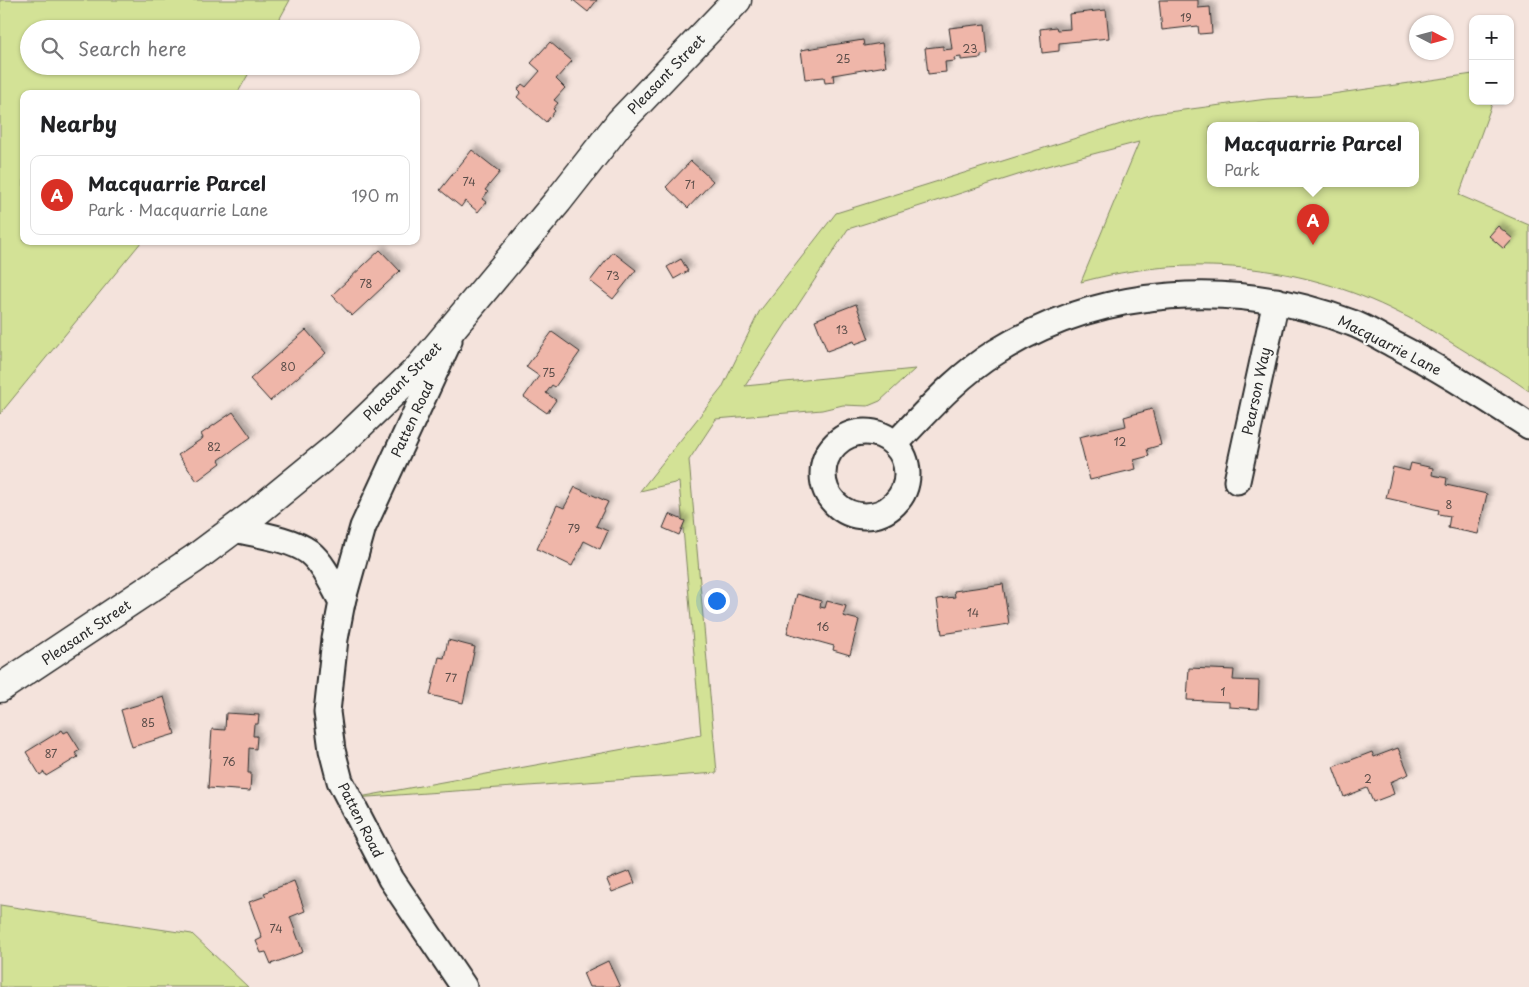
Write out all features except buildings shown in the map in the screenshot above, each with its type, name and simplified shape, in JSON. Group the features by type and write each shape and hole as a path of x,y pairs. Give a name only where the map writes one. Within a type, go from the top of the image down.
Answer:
{"main road":[{"name":"Pleasant Street","path":"0,688 122,608 234,529 341,443 419,368 558,201 620,122 737,0"}],"street":[{"name":"Macquarrie Lane","path":"894,444 937,401 994,353 1060,319 1135,300 1212,293 1276,301 1310,308 1354,324 1466,386 1529,426"},
{"name":"Pearson Way","path":"1237,481 1276,301"},
{"name":"Patten Road","path":"457,322 363,527 342,602 335,639 327,712 332,750 340,781 391,879 464,987"},
{"path":"234,529 273,538 310,552 326,573 342,602"}],"green space":[{"path":"0,0 290,0 279,20 20,20 20,75 248,75 239,90 20,90 20,245 139,245 0,414"},
{"path":"1469,75 1469,105 1492,105 1459,195 1529,225 1529,391 1408,317 1362,296 1323,283 1243,268 1202,266 1161,268 1121,273 1081,282 1139,142 1043,167 848,229 745,386 915,369 880,401 868,406 843,405 822,410 716,419 689,460 717,773 354,798 701,735 679,482 640,491 722,388 759,312 836,213 1153,114 1267,99 1318,96"},
{"path":"0,905 192,934 248,987 0,987"}],"place":[{"name":"Macquarrie Parcel","path":"1313,245"}]}
